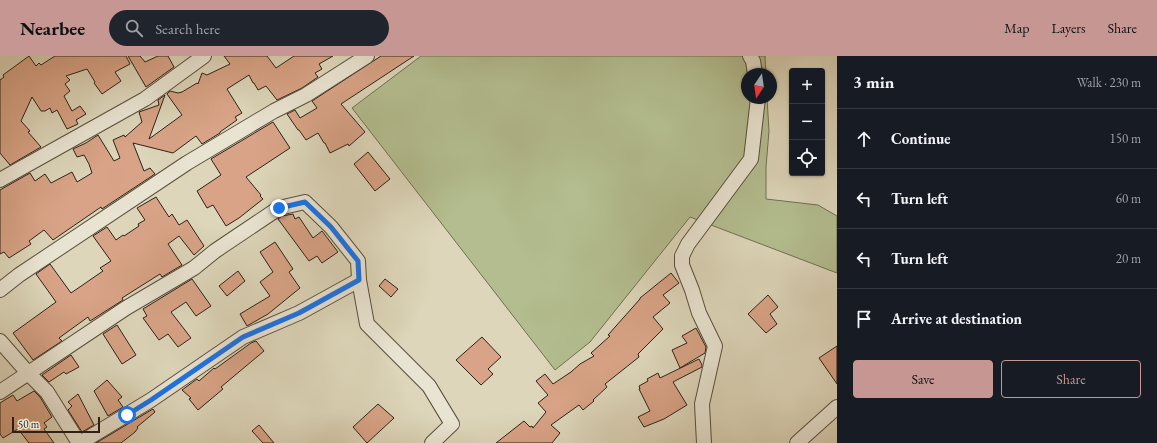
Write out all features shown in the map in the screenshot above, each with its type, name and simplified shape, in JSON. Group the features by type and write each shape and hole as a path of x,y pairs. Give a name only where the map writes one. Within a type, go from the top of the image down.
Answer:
{"street":[{"path":"0,180 144,99 204,56"},
{"path":"0,290 19,275 186,163 274,111 306,95 367,56"},
{"path":"750,56 753,61 754,68"},
{"path":"704,443 702,404 715,346 699,313 682,265 682,256 688,244 752,159 757,104"},
{"path":"0,392 126,308 194,268 215,251 279,208 305,202 331,227 358,261 359,280 367,324 429,386 452,424 432,443"},
{"path":"0,341 28,373 48,392 80,443 151,400 243,337 299,313 359,280"},
{"path":"797,443 837,407"}],"green space":[{"path":"421,56 765,56 766,68 741,68 741,104 767,104 769,131 766,167 766,199 818,205 837,216 837,273 690,217 590,342 555,370 352,108"}],"building":[{"path":"29,56 36,66 39,63 41,65 55,56 126,56 130,64 115,72 121,81 102,94 94,83 95,82 87,69 66,76 70,80 65,84 70,91 64,96 72,111 80,106 86,114 76,120 78,124 67,129 57,110 52,113 50,108 45,111 41,111 32,97 21,121 41,147 10,165 0,153 0,80 4,77 3,75"},
{"path":"128,56 140,56 145,62 158,56 168,56 174,67 146,87"},
{"path":"224,56 267,56 276,68 294,56 333,56 319,64 322,69 315,73 318,77 302,88 277,100 266,86 258,90 249,75 227,89 242,113 235,117 237,120 202,144 196,136 173,153 133,143 144,171 150,168 155,174 102,209 101,207 53,240 44,230 29,241 31,244 9,258 4,252 0,254 0,190 30,173 35,181 45,174 51,183 72,172 77,182 92,173 84,155 77,157 73,149 98,135 114,161 120,158 113,140 124,135 125,137 142,122 139,112 159,105 158,100 165,95 149,139 182,115 167,94 170,91 178,93 182,92 197,83 198,84 202,73 207,75 230,64"},
{"path":"381,56 414,56 341,104 365,132 349,146 348,144 330,153 318,133 306,140 287,114 295,110 300,118 317,108 312,101"},
{"path":"273,122 290,148 246,177 263,199 239,218 226,226 213,205 207,208 197,191 221,175 211,159"},
{"path":"368,152 390,179 375,191 354,164"},
{"path":"156,197 169,217 172,214 179,225 187,220 204,246 194,255 179,236 168,244 182,265 162,277 160,274 122,298 123,300 90,321 88,317 59,338 62,341 33,360 13,333 56,302 36,274 50,264 71,293 103,271 100,268 111,261 93,236 107,227 116,240 123,235 124,236 145,220 137,208"},
{"path":"293,214 295,219 299,217 313,238 322,231 338,252 322,263 317,256 309,261 278,219 282,216"},
{"path":"275,242 293,269 289,272 300,288 268,314 247,326 240,314 270,296 260,282 273,272 260,252"},
{"path":"238,271 245,281 227,296 219,286"},
{"path":"671,273 679,283 663,295 670,303 653,317 663,329 638,354 639,357 605,384 607,387 593,400 594,401 583,410 579,405 551,425 560,433 552,443 496,443 524,421 533,428 546,412 538,403 548,395 536,381 545,374 553,384 580,364 594,356 591,353 610,336 608,335 640,298"},
{"path":"192,279 211,306 196,316 186,302 171,312 191,338 178,347 168,334 159,340 143,318 147,316 143,309"},
{"path":"385,279 398,289 391,297 379,286"},
{"path":"768,295 778,307 770,314 777,324 766,333 748,314"},
{"path":"117,325 136,355 122,364 103,334"},
{"path":"696,328 706,347 705,353 680,368 672,350 687,343 682,336"},
{"path":"482,337 501,357 488,369 493,374 481,385 456,360"},
{"path":"256,341 264,351 221,387 223,389 198,410 189,399 191,398 182,390 197,379 199,381 214,368 215,369"},
{"path":"837,346 837,384 819,358"},
{"path":"71,355 79,367 66,374 64,372 49,382 42,375"},
{"path":"699,359 702,367 673,382 687,405 664,419 644,427 638,417 650,411 639,389 639,386 648,381 647,379 658,373 660,378"},
{"path":"107,380 122,397 118,400 123,407 108,416 94,391"},
{"path":"34,391 40,397 52,417 44,423 47,427 44,429 54,443 29,443 18,429 3,438 0,434 0,403 13,395 17,401"},
{"path":"78,394 94,425 82,432 68,410 72,406 68,402"},
{"path":"378,404 394,418 367,443 353,427"},
{"path":"153,409 155,412 137,427 138,428 135,432 121,443 96,443"},
{"path":"259,425 274,443 263,443 252,431"}],"route":[{"path":"127,415 243,337 299,313 359,280 358,261 331,227 305,202 279,208"}]}
